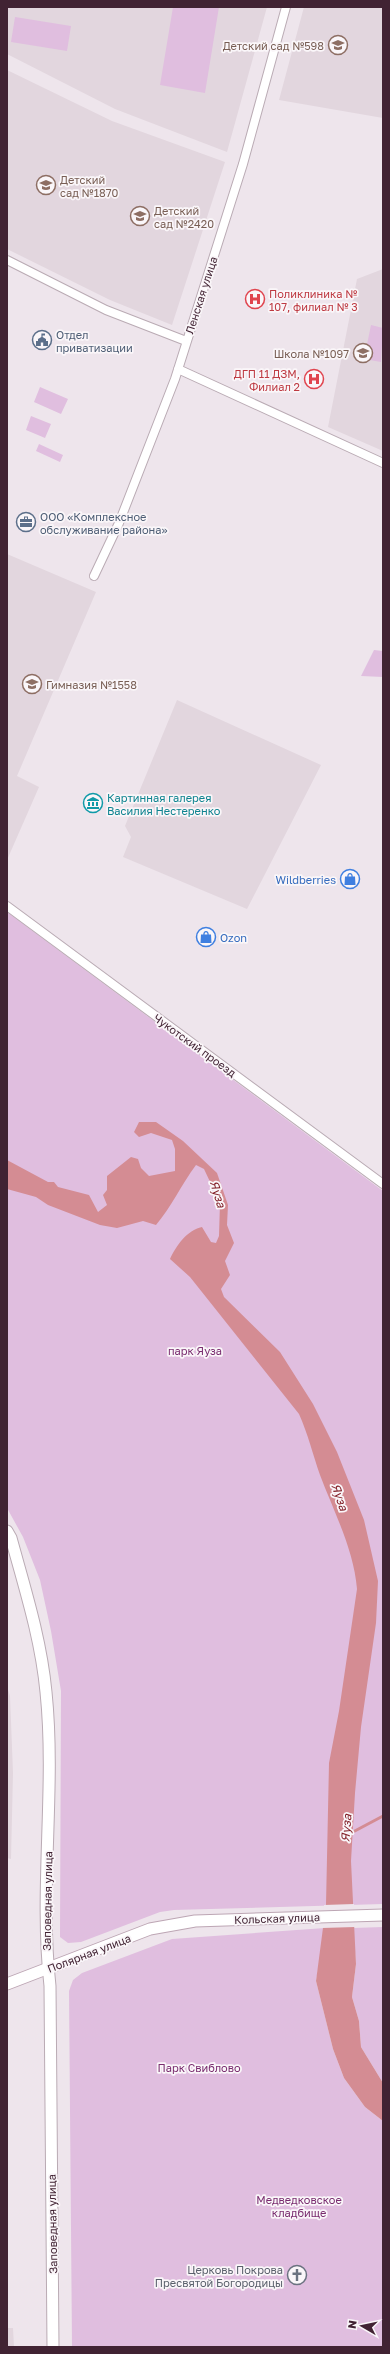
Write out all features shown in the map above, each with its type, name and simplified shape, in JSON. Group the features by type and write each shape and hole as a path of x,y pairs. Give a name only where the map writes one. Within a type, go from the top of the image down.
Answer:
{"street":[{"name":"Ленская улица","path":"94,576 178,369 243,164 286,7"},
{"path":"7,260 106,310 186,342"},
{"path":"178,369 383,463"},
{"name":"Чукотский проезд","path":"7,906 383,1184"},
{"name":"Заповедная улица","path":"7,1532 11,1538 37,1632 46,1692 49,1806 46,1950 50,1986 53,2347"},
{"name":"Кольская улица","path":"172,1925 195,1921 304,1916 381,1915"},
{"name":"Полярная улица","path":"7,1984 150,1929 172,1925"}],"shaded area":[{"path":"7,7 267,7 227,152 115,109 7,54"},
{"name":"Детский сад №598","path":"304,7 383,7 383,118 279,100"},
{"name":"Детский сад №2420","path":"7,70 112,121 225,162 172,325 110,300 7,249"},
{"name":"Школа №1097","path":"383,269 383,451 328,427 357,279"},
{"name":"Гимназия №1558","path":"7,554 96,592 17,776 39,787 7,860"},
{"path":"177,700 321,765 247,909 123,857 131,837 125,826"},
{"path":"7,1686 10,1696 13,1773 11,1859 7,1858"},
{"path":"7,2328 13,2328 14,2347 7,2347"}],"green space":[{"path":"173,7 219,7 205,93 160,85"},
{"path":"15,17 71,26 67,51 11,42"},
{"path":"371,325 383,328 381,362 364,359"},
{"path":"40,387 68,399 61,414 34,402"},
{"path":"31,416 51,424 45,438 26,430"},
{"path":"39,444 63,455 60,462 36,451"},
{"path":"374,650 383,651 383,677 361,676"},
{"name":"парк Яуза","path":"7,912 383,1191 383,1904 174,1910 160,1912 81,1942 68,1943 60,1937 61,1691 51,1631 40,1580 23,1537 7,1508"},
{"path":"383,1927 383,2083 361,2047 359,2021 352,1997 356,1964 353,1928"},
{"name":"Парк Свиблово","path":"325,1928 316,1981 333,2049 344,2078 365,2107 383,2121 383,2347 72,2347 69,1991 73,1980 82,1973 172,1939"}],"water":[{"name":"Яуза","path":"139,1122 156,1122 183,1141 217,1173 228,1205 227,1225 234,1243 225,1261 230,1275 221,1289 224,1297 280,1352 313,1404 337,1452 364,1520 378,1581 376,1623 361,1727 355,1793 351,1861 356,1964 352,1997 359,2021 361,2047 383,2083 383,2121 365,2107 344,2078 333,2049 316,1981 326,1905 329,1763 339,1711 357,1589 355,1574 348,1546 320,1475 299,1414 190,1277 170,1259 175,1249 187,1235 202,1227 211,1242 216,1243 219,1236 220,1203 204,1169 196,1165 156,1225 143,1221 117,1228 100,1225 48,1205 36,1197 7,1189 7,1160 48,1182 54,1182 58,1187 89,1195 98,1212 107,1205 103,1195 107,1190 107,1176 131,1157 138,1159 141,1168 149,1176 175,1171 175,1149 172,1140 151,1133 139,1137 134,1132"}],"pier":[{"path":"354,1904 355,1927 322,1928 324,1905"}],"waterway":[{"name":"Яуза","path":"351,1833 383,1816"}],"place":[{"name":"Детский сад №598","path":"338,45"},
{"name":"Детский сад №1870","path":"46,185"},
{"name":"Детский сад №2420","path":"140,216"},
{"name":"Поликлиника № 107, филиал № 3","path":"255,299"},
{"name":"Отдел приватизации","path":"42,340"},
{"name":"Школа №1097","path":"363,353"},
{"name":"ДГП 11 ДЗМ, Филиал 2","path":"314,379"},
{"name":"ООО «Комплексное обслуживание района»","path":"26,522"},
{"name":"Гимназия №1558","path":"32,684"},
{"name":"Картинная галерея Василия Нестеренко","path":"93,803"},
{"name":"Wildberries","path":"350,879"},
{"name":"Ozon","path":"206,937"},
{"name":"Церковь Покрова Пресвятой Богородицы","path":"297,2275"}],"park label":[{"name":"Медведковское кладбище","path":"299,2205"}]}
